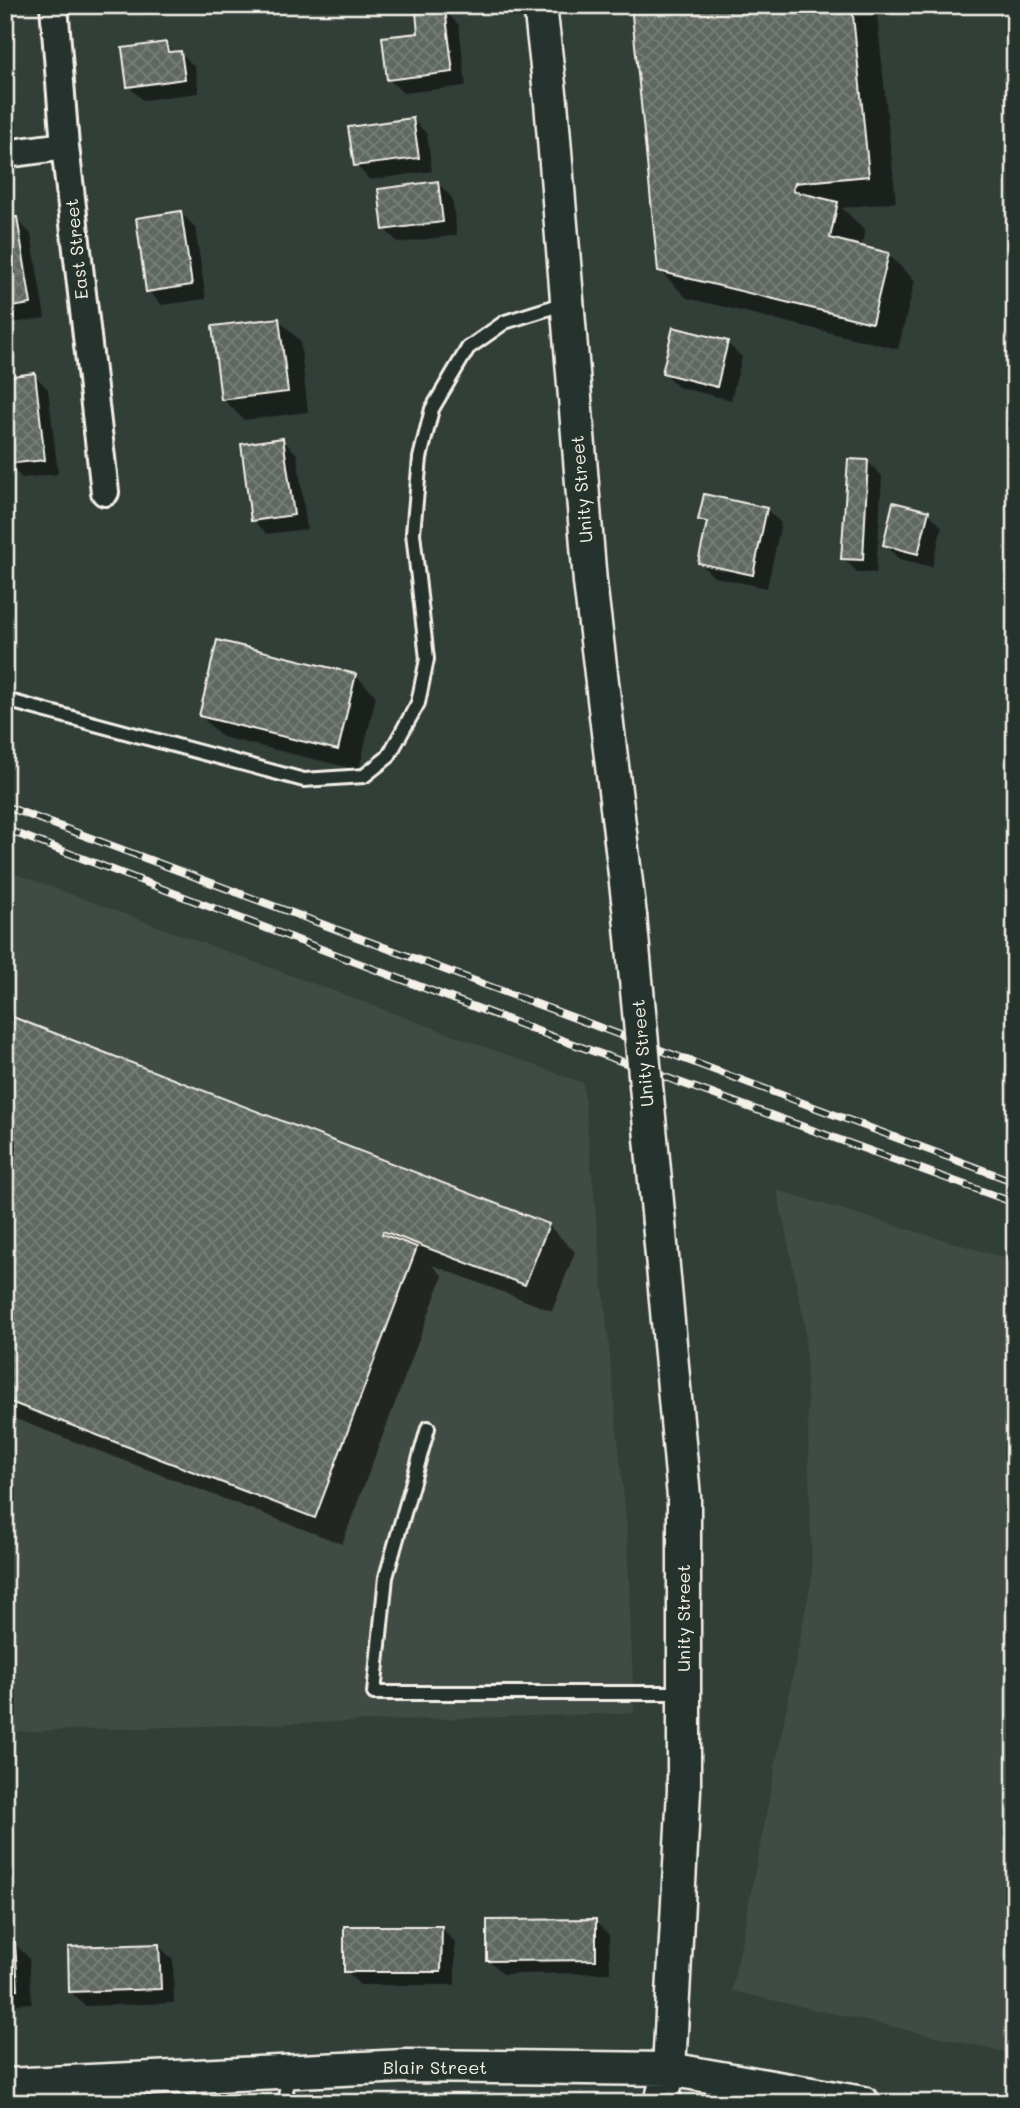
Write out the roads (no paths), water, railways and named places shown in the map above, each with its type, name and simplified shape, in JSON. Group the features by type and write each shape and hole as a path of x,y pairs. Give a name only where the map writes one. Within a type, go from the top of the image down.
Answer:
{"street":[{"name":"East Street","path":"54,5 65,146 105,492"},
{"name":"Unity Street","path":"540,5 551,102 590,582 630,916 684,1497 684,1790 669,2069 662,2103"},
{"path":"5,154 65,146"},
{"name":"Blair Street","path":"5,2085 286,2087 406,2066 669,2069 850,2102"}],"lane":[{"path":"13,702 304,780 364,776 388,757 418,703 427,659 413,533 420,458 432,410 468,348 505,322 567,303"},
{"path":"428,1428 386,1577 374,1693 684,1693"}],"railway":[{"path":"5,806 1015,1182"},
{"path":"5,829 548,1035 1015,1203"}]}
